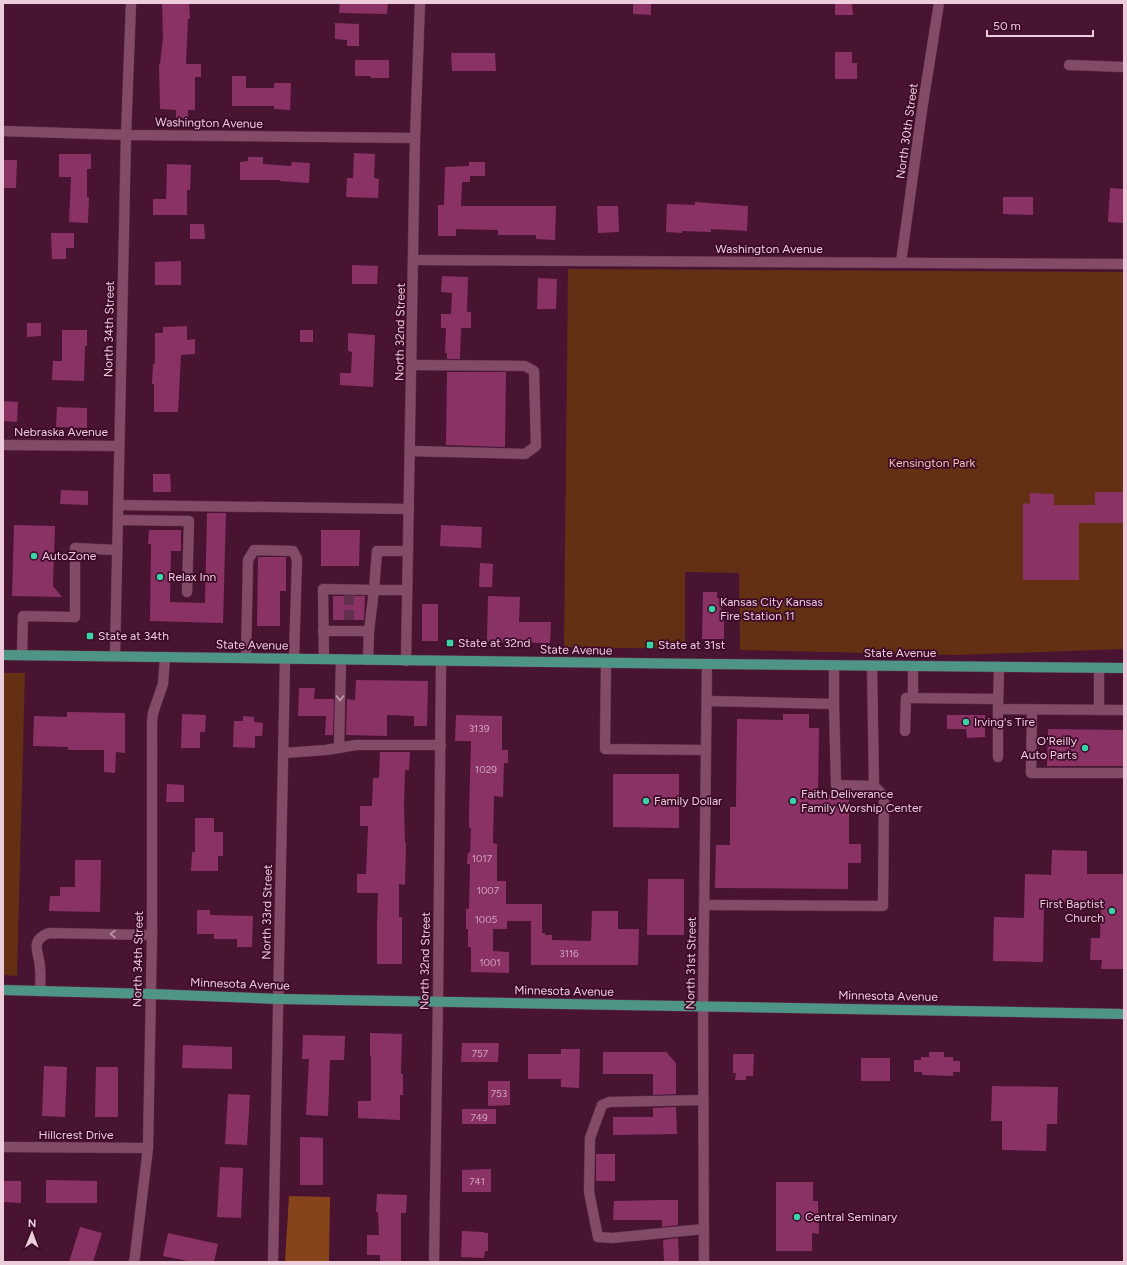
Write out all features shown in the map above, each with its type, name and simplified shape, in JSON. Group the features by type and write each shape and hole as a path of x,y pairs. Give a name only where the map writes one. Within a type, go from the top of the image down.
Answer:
{"main road":[{"name":"State Avenue","path":"3,655 834,666 1124,668"},
{"name":"Minnesota Avenue","path":"3,990 278,999 1124,1014"}],"street":[{"name":"North 34th Street","path":"115,656 126,135 131,3"},
{"name":"North 32nd Street","path":"406,661 415,138 420,3"},
{"name":"North 30th Street","path":"901,262 922,110 939,3"},
{"path":"1069,65 1124,67"},
{"name":"Washington Avenue","path":"3,131 126,135 415,138"},
{"name":"Washington Avenue","path":"414,260 1124,264"},
{"path":"410,451 525,454 536,446 534,371 525,366 412,365"},
{"name":"Nebraska Avenue","path":"3,445 119,446"},
{"path":"118,505 409,509"},
{"path":"118,520 189,521 187,592"},
{"path":"22,655 23,616 75,617 75,548 117,550"},
{"name":"North 33rd Street","path":"246,658 248,560 254,550 293,551 297,559 284,753 273,1262"},
{"path":"368,660 369,631 377,551 408,551"},
{"path":"324,659 324,589 349,592 407,590"},
{"path":"348,631 349,620"},
{"path":"324,631 369,631"},
{"name":"North 34th Street","path":"134,1262 148,1148 152,935 152,723 163,684 164,657"},
{"path":"339,748 341,660"},
{"name":"North 32nd Street","path":"434,1262 441,661"},
{"path":"606,663 605,749 706,750"},
{"name":"North 31st Street","path":"704,1262 703,1006 707,664"},
{"path":"704,905 883,906 884,796 874,786 836,785 834,666"},
{"path":"872,666 874,786"},
{"path":"913,666 913,698"},
{"path":"998,757 1000,667"},
{"path":"1098,668 1099,710"},
{"path":"905,731 906,698 998,704 1032,709 1124,710"},
{"path":"707,701 834,704"},
{"path":"1032,709 1031,773 1124,773"},
{"path":"284,753 326,750 356,744 441,745"},
{"path":"40,991 40,968 36,951 38,939 43,935 49,933 152,935"},
{"path":"703,1100 609,1102 602,1105 590,1138 589,1192 598,1238 704,1229"},
{"name":"Hillcrest Drive","path":"3,1147 148,1148"}],"green space":[{"name":"Kensington Park","path":"568,269 1124,272 1124,649 957,655 740,650 739,573 685,572 685,649 564,647"},
{"path":"3,673 25,673 17,976 3,975"}],"shaded area":[{"path":"289,1196 330,1197 329,1262 285,1262"}],"building":[{"path":"162,3 189,3 190,19 188,19 186,64 201,64 201,77 195,77 195,110 188,110 188,118 176,118 176,110 160,109 159,64 163,37"},
{"path":"340,3 388,3 387,14 339,13"},
{"path":"633,3 651,3 651,15 633,14"},
{"path":"835,3 852,3 853,15 835,15"},
{"path":"335,23 359,24 359,46 347,46 347,40 335,39"},
{"path":"835,52 852,52 852,63 857,63 857,79 835,79"},
{"path":"451,53 495,53 496,71 452,71"},
{"path":"355,60 389,60 389,78 355,76"},
{"path":"232,76 246,76 246,88 274,88 274,83 291,83 290,110 274,109 274,106 232,106"},
{"path":"354,153 375,154 374,178 379,179 378,198 346,197 347,178 353,178"},
{"path":"59,154 91,154 91,169 87,169 87,197 89,197 88,223 69,222 71,177 59,177"},
{"path":"248,157 263,157 263,164 291,166 292,162 310,163 309,183 280,180 240,180 240,162 248,161"},
{"path":"3,160 17,160 16,188 3,188"},
{"path":"469,162 485,162 485,176 470,176 470,182 462,182 461,206 556,206 555,240 536,239 536,235 498,235 498,230 456,229 456,236 438,236 438,205 444,205 445,167 469,166"},
{"path":"167,164 191,165 190,190 187,190 187,215 153,215 153,199 166,199"},
{"path":"1110,188 1124,189 1124,223 1108,222"},
{"path":"1003,197 1033,197 1033,215 1003,214"},
{"path":"695,202 748,206 747,231 711,229 711,232 666,232 667,204 695,205"},
{"path":"597,206 618,206 619,232 598,233"},
{"path":"190,224 204,224 205,239 190,239"},
{"path":"51,233 74,233 74,248 66,248 66,259 52,259"},
{"path":"181,261 181,285 155,285 155,262"},
{"path":"352,265 378,266 377,284 352,284"},
{"path":"442,276 468,277 467,312 471,312 471,328 461,328 460,359 447,359 447,353 445,353 446,328 441,328 441,314 451,314 452,293 441,292"},
{"path":"538,278 557,279 556,309 537,309"},
{"path":"27,323 41,323 41,336 27,337"},
{"path":"187,326 187,340 195,339 195,354 181,355 178,412 154,412 154,384 152,384 153,364 155,364 155,333 163,333 163,327"},
{"path":"62,330 87,330 84,381 52,380 53,361 62,361"},
{"path":"300,330 313,330 313,342 300,342"},
{"path":"348,333 375,335 373,387 340,385 340,373 351,373 352,352 348,351"},
{"path":"447,372 506,372 505,447 446,445"},
{"path":"3,401 18,402 17,422 3,421"},
{"path":"57,407 87,408 87,428 56,427"},
{"path":"153,474 170,474 171,492 153,492"},
{"path":"61,490 88,491 88,505 60,504"},
{"path":"1095,492 1124,492 1124,523 1079,523 1079,580 1023,580 1023,503 1030,504 1030,493 1054,494 1054,505 1095,505"},
{"name":"Relax Inn","path":"207,513 226,513 223,623 150,621 151,544 148,544 149,530 181,530 181,551 171,551 170,602 205,603"},
{"name":"AutoZone","path":"14,525 55,526 53,586 62,597 12,596"},
{"path":"441,525 482,527 481,548 440,546"},
{"path":"321,530 360,530 359,566 321,566"},
{"path":"258,557 286,557 286,591 280,591 280,626 257,626"},
{"path":"480,563 493,564 492,587 479,587"},
{"name":"Kansas City Kansas Fire Station 11","path":"703,592 717,592 717,598 722,598 721,620 724,620 724,639 702,639"},
{"path":"333,596 365,596 364,620 333,620"},
{"path":"488,596 520,597 519,622 551,622 550,643 487,642"},
{"path":"422,604 438,604 438,641 422,641"},
{"path":"356,680 428,681 427,726 414,726 414,716 387,715 387,736 346,735 347,699 355,700"},
{"path":"299,688 315,688 314,699 334,699 333,735 325,735 326,716 298,716"},
{"path":"67,712 125,713 125,753 116,752 115,773 104,772 104,750 68,750 68,747 33,746 34,716 67,717"},
{"path":"182,714 206,715 205,732 200,732 200,748 181,748"},
{"name":"Faith Deliverance Family Worship Center","path":"783,714 809,714 809,728 819,728 818,795 849,796 849,844 861,844 861,863 848,863 848,889 715,888 716,845 730,845 730,807 736,807 737,719 783,720"},
{"path":"456,715 502,716 502,750 508,750 508,763 504,763 503,797 494,796 493,843 497,844 497,881 506,881 506,904 542,904 542,933 545,933 545,935 552,935 552,940 591,941 592,911 618,911 618,929 639,929 638,965 531,965 531,921 507,921 507,929 493,929 493,951 509,952 509,973 471,972 471,947 468,947 466,909 469,909 470,864 467,864 468,852 470,853 471,828 469,828 469,813 471,741 455,741"},
{"name":"Irving's Tire","path":"947,715 985,715 985,737 967,738 966,729 947,729"},
{"path":"243,716 254,717 254,722 263,723 262,736 255,736 255,748 233,747 234,721 243,721"},
{"name":"O'Reilly Auto Parts","path":"1048,729 1123,730 1123,766 1047,766"},
{"path":"380,752 410,752 409,770 405,770 405,885 399,884 399,917 402,917 402,964 377,964 378,893 357,893 357,874 366,874 368,826 360,826 360,806 372,806 373,778 379,778"},
{"name":"Family Dollar","path":"613,774 679,774 679,828 613,827"},
{"path":"167,784 184,785 184,802 166,802"},
{"path":"195,818 214,818 214,832 223,832 223,856 218,856 218,871 191,871 192,852 195,852"},
{"name":"First Baptist Church","path":"1052,850 1087,851 1087,874 1124,874 1124,969 1101,969 1102,960 1090,960 1091,938 1100,938 1101,904 1044,903 1043,962 993,961 994,917 1024,918 1025,874 1051,875"},
{"path":"75,860 101,860 100,912 49,911 50,896 60,896 60,887 75,887"},
{"path":"648,879 684,879 684,935 647,935"},
{"path":"197,910 210,910 210,915 253,916 252,947 237,947 237,939 214,939 214,934 197,934"},
{"path":"370,1033 402,1034 401,1074 403,1074 403,1095 400,1095 400,1120 358,1118 358,1101 371,1101"},
{"path":"303,1035 345,1036 344,1060 330,1060 328,1116 306,1115 309,1059 302,1059"},
{"path":"462,1043 499,1043 498,1062 461,1062"},
{"path":"183,1045 232,1047 232,1069 182,1068"},
{"path":"561,1049 580,1049 579,1088 561,1087 561,1079 528,1079 528,1054 561,1054"},
{"path":"603,1052 666,1052 676,1063 676,1094 653,1095 653,1074 603,1074"},
{"path":"929,1052 944,1052 944,1057 953,1057 953,1061 960,1061 960,1072 953,1072 953,1076 922,1075 922,1072 914,1072 914,1060 921,1060 921,1057 929,1057"},
{"path":"733,1054 754,1054 753,1076 746,1076 746,1080 735,1080 736,1073 733,1073"},
{"path":"861,1058 890,1058 890,1081 861,1081"},
{"path":"44,1066 67,1067 65,1117 42,1116"},
{"path":"96,1067 118,1067 118,1117 95,1117"},
{"path":"488,1081 510,1081 510,1105 488,1106"},
{"path":"992,1086 1058,1087 1057,1124 1047,1124 1046,1151 1002,1150 1002,1121 991,1121"},
{"path":"228,1094 250,1095 247,1145 225,1144"},
{"path":"676,1107 677,1134 613,1135 613,1117 653,1117 653,1108"},
{"path":"462,1109 496,1109 496,1124 462,1124"},
{"path":"300,1137 323,1138 323,1185 300,1185"},
{"path":"596,1154 615,1154 615,1181 596,1181"},
{"path":"220,1167 243,1168 241,1218 217,1217"},
{"path":"491,1169 491,1192 462,1192 462,1170"},
{"path":"46,1180 97,1181 97,1203 46,1203"},
{"path":"3,1181 21,1181 21,1203 3,1202"},
{"name":"Central Seminary","path":"776,1182 813,1182 813,1201 818,1201 819,1234 812,1233 812,1251 776,1251"},
{"path":"377,1194 407,1195 406,1213 401,1213 401,1262 380,1262 380,1255 367,1255 367,1235 379,1235 378,1212 376,1212"},
{"path":"678,1200 678,1225 662,1227 662,1220 613,1220 614,1201"},
{"path":"80,1227 102,1233 93,1262 69,1262"},
{"path":"462,1231 488,1233 488,1251 485,1251 484,1258 461,1257"},
{"path":"168,1233 218,1244 214,1262 192,1262 163,1256"},
{"path":"678,1238 679,1262 664,1262 663,1240"}],"tunnel":[{"path":"349,594 349,620"}],"place":[{"name":"AutoZone","path":"34,556"},
{"name":"Relax Inn","path":"160,577"},
{"name":"Kansas City Kansas Fire Station 11","path":"712,609"},
{"name":"State at 34th","path":"90,636"},
{"name":"State at 32nd","path":"450,643"},
{"name":"State at 31st","path":"650,645"},
{"name":"Irving's Tire","path":"966,722"},
{"name":"O'Reilly Auto Parts","path":"1085,748"},
{"name":"Family Dollar","path":"646,801"},
{"name":"Faith Deliverance Family Worship Center","path":"793,801"},
{"name":"First Baptist Church","path":"1112,911"},
{"name":"Central Seminary","path":"797,1217"}]}
